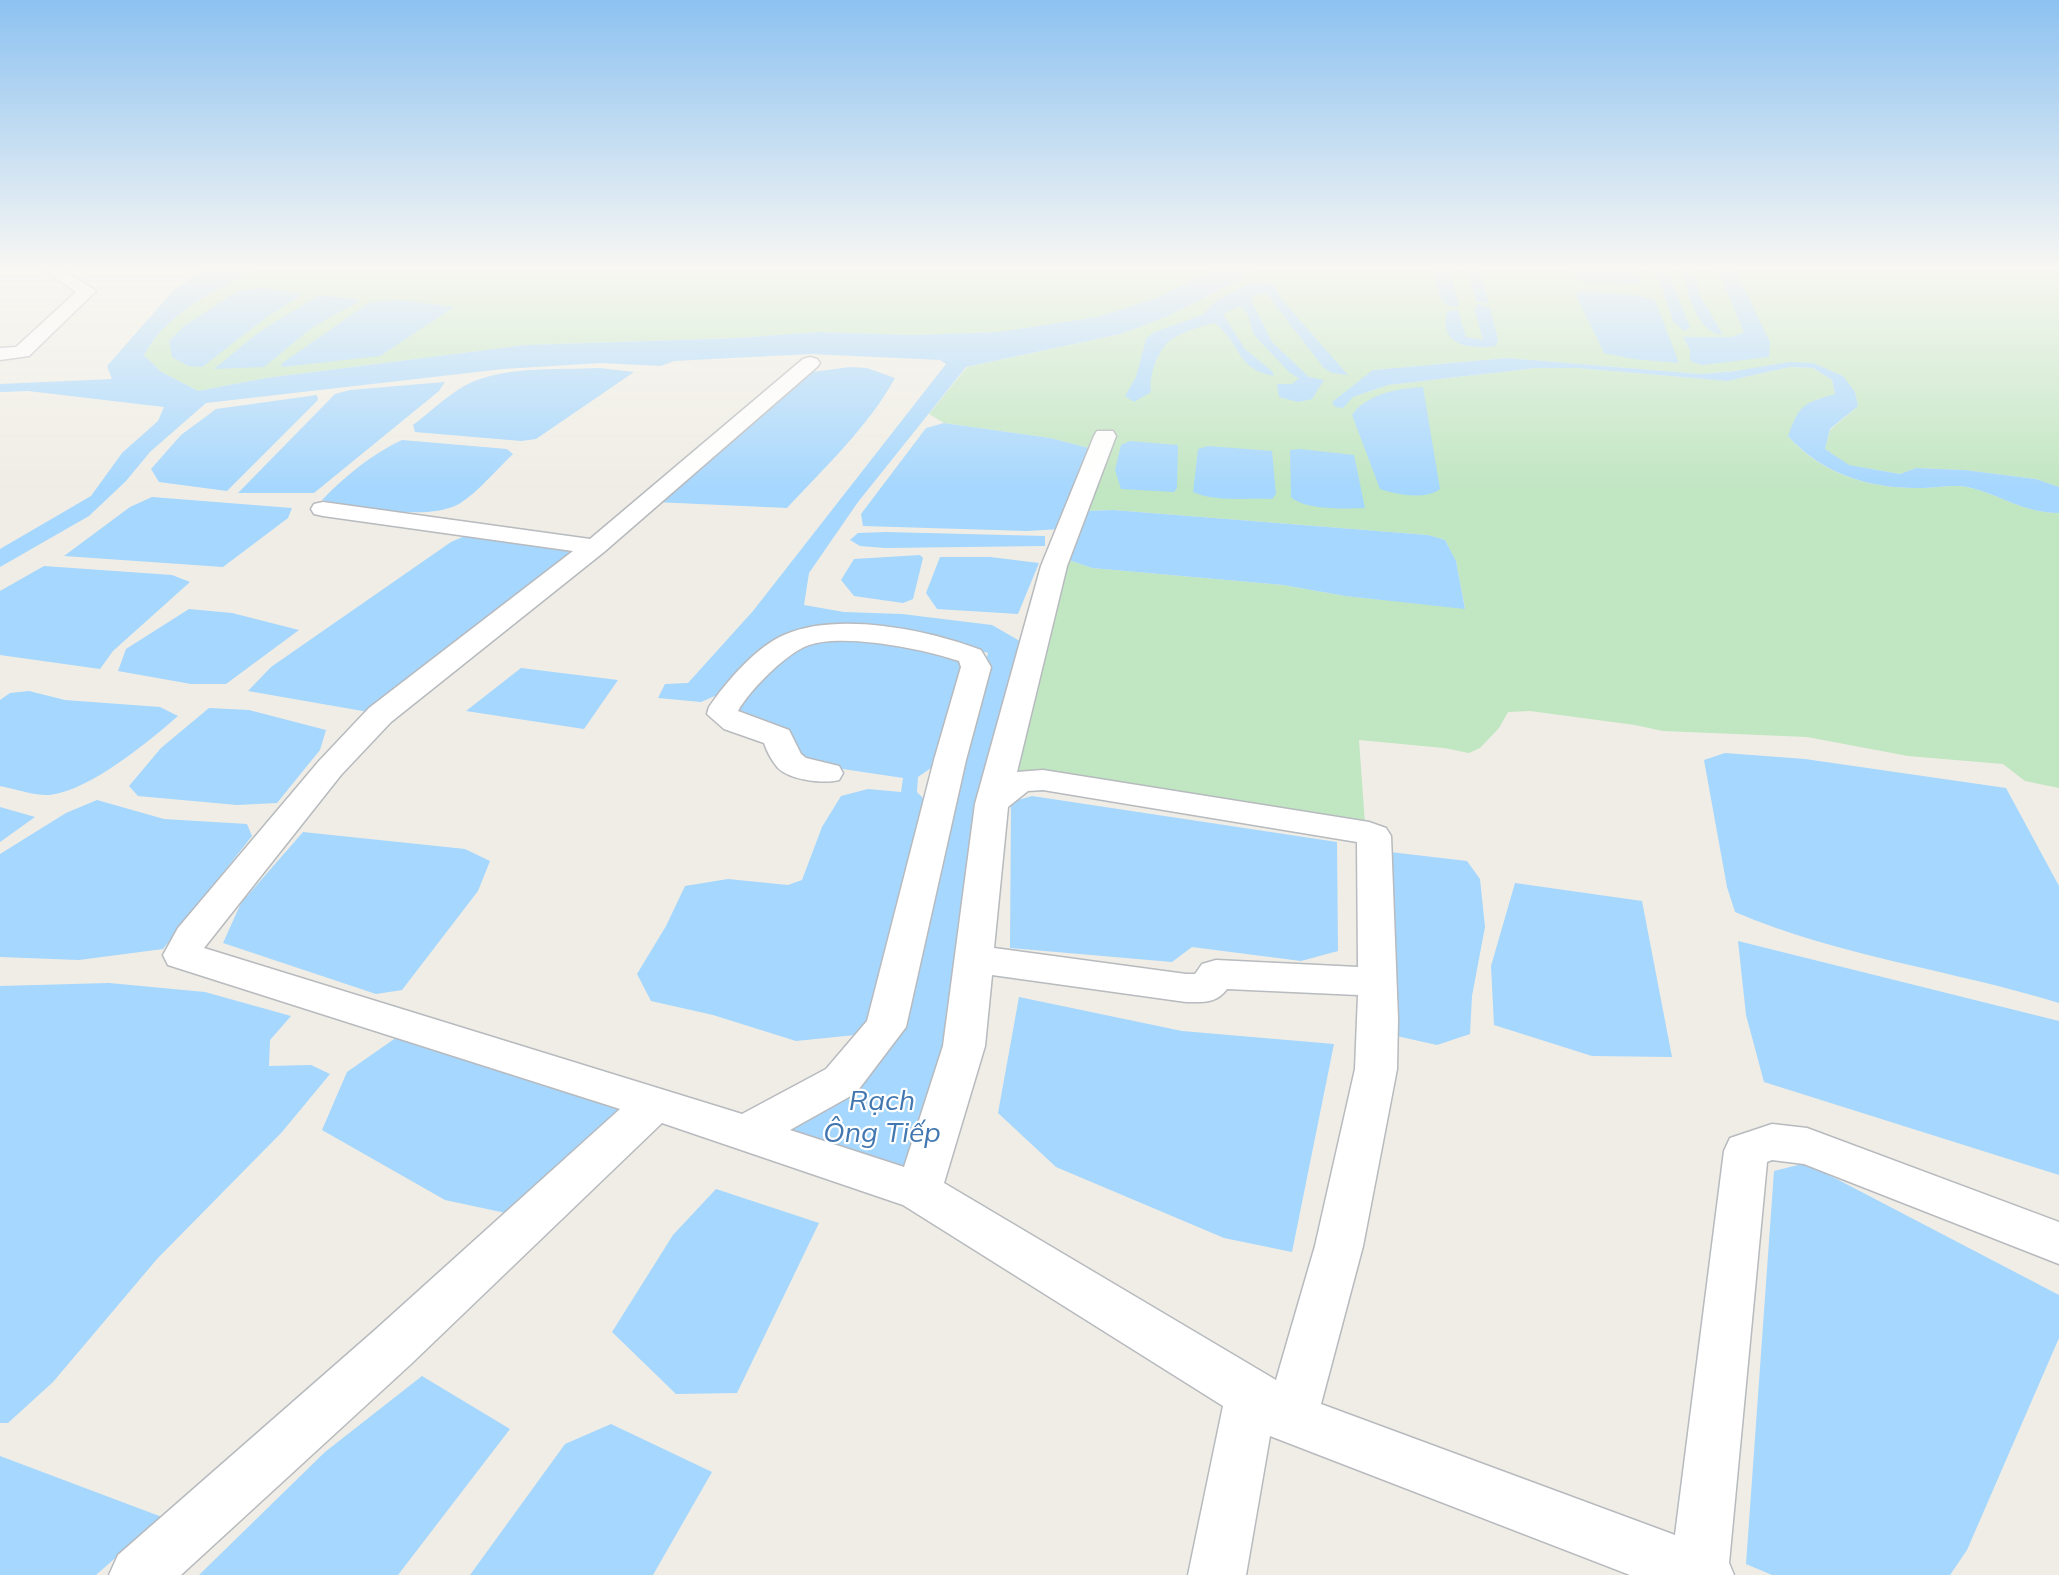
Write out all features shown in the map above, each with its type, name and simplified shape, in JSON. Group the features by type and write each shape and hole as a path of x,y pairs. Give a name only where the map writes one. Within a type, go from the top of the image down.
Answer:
{"street":[{"path":"0,354 22,352 33,342"},
{"path":"810,363 595,547 380,715 330,768 191,937 182,955 655,1103 919,1191 1271,1408 1702,1574 1746,1151 1772,1142 1807,1146 2059,1243"},
{"path":"919,1191 964,1046 992,804 1054,566 1105,436"},
{"path":"323,509 460,526 595,547"},
{"path":"746,1133 841,1081 886,1027 950,760 970,696 976,667 971,656 954,648 876,635 825,633 793,641 765,663 724,707 722,714 730,721 761,729 778,737 784,757 790,764 827,773"},
{"path":"992,804 1019,781 1043,780 1369,833 1374,836 1376,1068 1339,1246 1271,1408 1217,1575"},
{"path":"974,959 1186,988 1206,988 1216,974 1377,982"},
{"path":"138,1575 393,1347 655,1103"}],"green space":[{"path":"153,342 631,342 525,345 266,378 198,391 160,371 144,355"},
{"path":"1086,342 2059,342 2059,487 2036,479 1965,470 1916,468 1900,474 1848,465 1825,449 1830,430 1858,406 1855,392 1813,363 1701,374 1507,358 1373,370 1353,397 1388,385 1536,368 1577,368 1727,381 1790,367 1813,368 1832,380 1835,395 1817,399 1788,436 1801,449 1831,469 1848,477 1883,486 1967,487 2033,510 2059,513 2059,788 2025,781 2003,764 1908,756 1807,737 1663,731 1530,711 1508,712 1499,728 1480,748 1469,753 1444,748 1359,740 1365,824 1009,780 1066,559 1092,568 1283,585 1345,596 1465,608 1456,561 1445,540 1428,535 1113,510 1084,511 1093,449 1050,438 944,423 929,414 967,367"}],"water":[{"name":"Rạch Ông Tiếp","path":"129,342 153,342 144,355 160,371 198,391 266,378 525,345 631,342 1086,342 966,367 858,502 809,573 804,605 844,612 902,614 992,625 1025,644 951,1043 911,1175 777,1131 848,1089 962,744 988,653 908,630 793,636 717,695 701,702 658,698 665,684 688,683 753,611 946,364 940,360 811,354 674,361 661,366 601,363 503,369 206,403 150,452 126,481 89,516 0,567 0,549 91,496 122,453 158,421 164,407 28,391 0,392 0,384 112,379 107,366"},
{"path":"169,342 235,342 202,367 188,366 172,357"},
{"path":"247,342 295,342 264,367 214,369"},
{"path":"313,342 402,342 380,356 282,367 281,364"},
{"path":"1145,342 1169,342 1154,366 1151,392 1134,402 1125,396 1136,377"},
{"path":"1232,342 1240,342 1245,349 1272,371 1274,376 1252,368"},
{"path":"1260,342 1272,342 1309,377 1324,380 1312,399 1298,402 1279,397 1277,384 1292,384 1299,378 1290,373"},
{"path":"1304,342 1319,342 1348,375 1332,373 1324,368"},
{"path":"1456,342 1498,342 1496,346 1486,347"},
{"path":"1598,342 1671,342 1679,363 1633,359 1604,353"},
{"path":"1685,342 1770,342 1769,357 1702,365 1690,361 1690,350"},
{"path":"1507,358 1701,374 1789,362 1813,363 1843,376 1855,392 1858,406 1830,429 1825,449 1849,465 1900,474 1916,468 1965,470 2036,479 2059,487 2059,513 2033,510 1967,487 1883,486 1848,477 1816,460 1788,436 1799,411 1815,400 1835,394 1832,380 1813,368 1790,367 1727,381 1577,368 1536,368 1388,385 1353,397 1343,408 1335,407 1332,402 1373,370"},
{"path":"850,367 867,368 895,378 859,430 787,508 655,502 804,373"},
{"path":"600,368 634,372 536,439 521,441 415,432 413,425 449,396 472,382 518,371"},
{"path":"445,382 439,391 314,493 238,493 335,394 350,390"},
{"path":"1423,387 1440,489 1427,494 1403,495 1380,489 1352,415 1374,397 1394,391"},
{"path":"317,395 318,400 227,491 159,482 151,469 181,435 216,409"},
{"path":"944,423 1050,438 1093,449 1061,529 1027,531 863,526 861,514 926,428"},
{"path":"402,440 507,449 513,454 473,493 459,504 446,509 430,512 392,511 322,500 359,466"},
{"path":"1130,441 1178,445 1177,488 1174,492 1121,489 1115,470 1121,445"},
{"path":"1208,446 1272,451 1276,494 1272,499 1232,499 1193,492 1198,449"},
{"path":"1290,450 1354,455 1365,508 1315,506 1291,497"},
{"path":"152,497 292,508 288,518 223,567 64,556 130,507"},
{"path":"1113,510 1428,535 1445,540 1456,561 1465,609 1345,596 1283,585 1092,568 1066,559 1084,511"},
{"path":"474,532 583,549 374,713 248,691 271,667 451,542"},
{"path":"858,533 1045,536 1045,546 885,548 860,546 850,540"},
{"path":"920,555 923,558 913,599 903,603 854,596 841,580 854,559"},
{"path":"940,557 990,557 1039,563 1018,614 937,609 926,593"},
{"path":"44,566 172,575 190,582 113,651 100,669 0,655 0,591"},
{"path":"189,609 232,613 299,630 226,684 191,684 118,671 126,649"},
{"path":"816,637 887,642 973,662 939,754 931,768 918,777 917,792 925,800 878,1015 855,1035 796,1041 713,1015 651,1001 637,974 666,926 685,886 728,879 788,885 802,880 822,827 841,796 868,789 901,792 903,778 803,763 734,721 737,697 793,647"},
{"path":"521,668 618,680 584,729 466,711"},
{"path":"29,691 65,700 160,707 178,716 117,764 83,784 50,795 32,793 0,786 0,700 10,693"},
{"path":"209,708 249,710 326,730 320,750 277,803 237,805 138,796 129,786 161,748"},
{"path":"1725,753 1805,759 2006,788 2059,886 2059,1003 1814,940 1735,912 1727,887 1704,760"},
{"path":"1032,796 1337,842 1338,951 1301,961 1192,947 1172,962 1010,948 1011,802"},
{"path":"97,800 164,819 247,824 252,836 163,949 79,960 0,957 0,854 66,813"},
{"path":"0,807 35,817 0,842"},
{"path":"303,832 465,849 490,861 478,891 402,990 376,994 223,943 241,903"},
{"path":"1390,852 1467,861 1480,879 1485,927 1472,996 1470,1034 1437,1045 1392,1035"},
{"path":"1515,883 1642,901 1672,1057 1592,1056 1494,1025 1491,966"},
{"path":"1738,941 2059,1021 2059,1175 1764,1082 1746,1015"},
{"path":"109,983 205,992 291,1016 270,1040 269,1066 311,1065 330,1074 282,1132 157,1259 53,1382 8,1423 0,1423 0,986"},
{"path":"1019,997 1182,1031 1334,1044 1292,1252 1224,1238 1056,1167 998,1113"},
{"path":"397,1037 622,1111 515,1215 445,1200 322,1130 347,1072"},
{"path":"1806,1163 2059,1295 2059,1338 1967,1550 1950,1575 1772,1575 1746,1564 1774,1171"},
{"path":"716,1189 819,1223 737,1393 676,1394 612,1332 673,1235"},
{"path":"422,1376 510,1429 398,1575 199,1575 325,1452"},
{"path":"611,1424 712,1472 653,1575 470,1575 565,1444"},
{"path":"0,1456 162,1517 96,1575 0,1575"}]}
